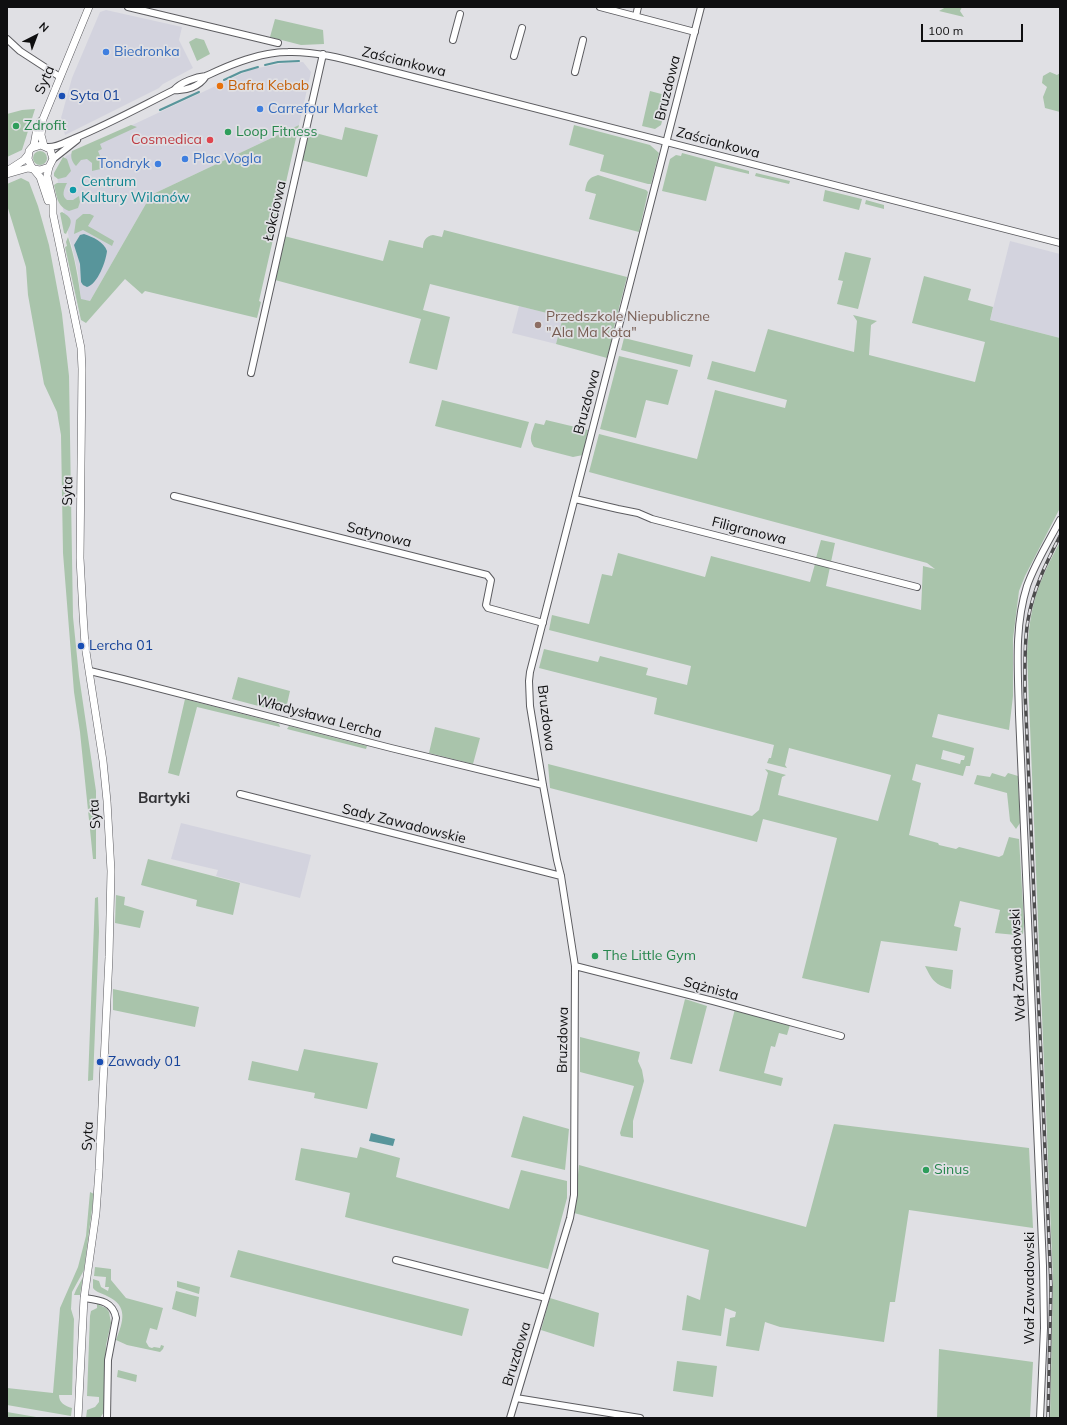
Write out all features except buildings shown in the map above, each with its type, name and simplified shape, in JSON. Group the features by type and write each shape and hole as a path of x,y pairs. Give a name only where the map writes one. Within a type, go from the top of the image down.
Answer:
{"street":[{"name":"Syta","path":"30,152 35,141 37,128 43,119 89,7"},
{"path":"128,7 278,43"},
{"path":"600,7 695,32"},
{"path":"636,16 638,7"},
{"name":"Bruzdowa","path":"510,1418 570,1218 574,1195 575,966 562,876 557,860 530,706 530,672 701,7"},
{"path":"453,40 460,14"},
{"path":"514,56 522,28"},
{"path":"7,39 20,51 60,77"},
{"path":"575,72 583,40"},
{"name":"Zaściankowa","path":"85,135 132,113 174,90 185,90 202,82 206,76 250,58 267,54 305,52 323,54 666,142 904,200 1060,243"},
{"name":"Łokciowa","path":"251,373 323,54"},
{"name":"Syta","path":"43,119 41,135 46,146"},
{"path":"7,173 24,160 38,145 59,145 85,135"},
{"path":"7,173 28,168 40,170 49,166 52,159 85,135"},
{"path":"46,146 51,152 52,159"},
{"path":"30,152 29,163 34,168"},
{"name":"Syta","path":"49,166 48,176 53,211 77,328 82,360 80,558 85,638 103,761 107,801 111,871 109,957 100,1162 96,1213 84,1298 78,1418"},
{"name":"Syta","path":"34,168 40,177 53,211"},
{"name":"Satynowa","path":"174,496 486,575 491,580 486,605 488,608 543,623"},
{"name":"Filigranowa","path":"575,499 618,510 638,513 652,519 917,587"},
{"name":"Wał Zawadowski","path":"1040,1418 1044,1328 1043,1253 1019,724 1017,644 1021,611 1028,585 1060,520"},
{"name":"Władysława Lercha","path":"90,672 124,679 391,748 543,785"},
{"name":"Sady Zawadowskie","path":"240,794 562,876"},
{"name":"Sążnista","path":"575,966 841,1036"},
{"path":"396,1260 546,1298"},
{"path":"84,1298 104,1301 115,1313 116,1318 108,1360 108,1418"},
{"path":"516,1398 640,1418"}],"shaded area":[{"path":"106,10 182,27 179,40 193,68 163,84 159,88 65,135 61,118 72,78 100,12"},
{"path":"303,62 311,72 299,125 151,195 90,301 81,300 78,273 58,185 57,170 66,156 252,69 285,63"},
{"path":"1010,241 1060,254 1060,338 990,320"},
{"name":"Przedszkole Niepubliczne \"Ala Ma Kota\"","path":"519,306 563,317 556,344 512,333"},
{"path":"181,823 311,855 300,898 216,876 218,870 171,859"}],"green space":[{"path":"946,7 962,7 960,11 964,17 939,11"},
{"path":"275,19 323,30 324,44 301,45 270,37"},
{"path":"196,38 204,40 210,54 197,61 189,42"},
{"path":"1050,72 1057,75 1060,73 1060,112 1045,108 1043,97 1047,87 1042,83 1043,76"},
{"path":"650,91 669,96 661,125 655,129 642,126"},
{"path":"35,109 22,150 7,157 7,114 22,110"},
{"path":"131,125 137,127 100,144 102,149 98,151 105,168 92,171 92,163 87,159 81,160 76,166 73,163 71,157 72,151"},
{"path":"299,125 259,301 261,302 257,318 145,291 142,294 125,279 86,323 81,320 65,247 67,246 66,242 68,237 73,252 81,299 90,301 151,195"},
{"path":"574,125 650,145 659,153 651,184 600,171 604,155 569,145"},
{"path":"345,127 378,135 367,177 301,160 308,131 342,140"},
{"path":"37,151 43,151 47,155 47,161 43,165 37,165 33,161 33,155"},
{"path":"682,153 749,171 749,174 715,166 706,201 662,191 670,159 676,155 681,156"},
{"path":"63,157 67,159 71,171 66,177 58,179 54,176 54,173"},
{"path":"756,173 790,181 789,184 755,176"},
{"path":"598,175 646,190 648,192 639,232 589,219 596,194 585,191 586,185 588,180"},
{"path":"21,178 29,182 38,206 49,245 62,314 69,376 73,617 79,676 96,791 96,859 93,859 80,732 74,692 63,553 61,435 57,412 44,384 28,295 26,267 7,205 7,184"},
{"path":"57,183 67,183 64,190 64,196 67,200 73,200 79,196 80,202 78,208 69,211 62,207 58,201 54,185"},
{"path":"825,190 862,199 859,210 823,201"},
{"path":"866,200 884,205 884,209 865,204"},
{"path":"62,212 69,217 71,221 66,234 64,233 60,213"},
{"path":"83,214 90,214 94,216 88,226 114,241 112,246 83,230 74,234 76,220"},
{"path":"444,230 627,277 607,358 556,344 563,317 430,284 423,310 450,317 437,370 409,363 421,319 275,280 284,236 383,261 389,240 423,248 424,241 427,238 433,235 442,237"},
{"path":"845,252 871,258 858,309 837,304 843,281 838,280"},
{"path":"924,276 971,289 968,300 993,307 990,320 1060,338 1060,508 1025,576 1019,591 1013,639 1013,696 1009,730 938,714 932,737 974,748 970,766 966,766 963,776 916,764 912,780 921,783 909,835 938,843 939,845 956,849 959,847 999,857 1003,855 1009,837 1019,839 1024,923 1023,934 1016,935 995,933 1000,910 960,901 954,926 961,928 957,951 881,941 869,993 802,978 837,838 763,819 757,842 550,788 548,764 752,816 759,810 768,773 765,769 786,775 782,777 778,795 878,821 891,775 789,748 785,765 787,768 767,763 769,758 771,758 774,745 654,714 657,698 539,668 544,649 598,662 600,656 648,668 646,675 687,685 691,666 549,630 552,615 589,624 602,574 612,576 618,553 705,577 711,556 810,582 815,564 830,567 826,586 921,610 923,566 935,569 927,563 589,472 599,434 697,459 715,390 785,408 787,400 707,379 712,361 755,372 768,329 854,352 857,321 853,315 877,321 871,325 869,355 975,382 985,342 912,323","holes":["943,750 965,756 964,760 961,760 960,764 941,759"]},
{"path":"624,338 693,355 690,367 621,350"},
{"path":"619,356 678,370 668,405 646,400 636,438 600,429"},
{"path":"442,400 529,422 521,448 435,426"},
{"path":"546,420 588,430 583,455 573,457 534,447 531,438 535,423 544,425"},
{"path":"821,540 835,543 831,562 816,558"},
{"path":"1060,542 1060,1418 1050,1418 1053,1280 1027,654 1030,622 1034,602 1043,575"},
{"path":"238,677 290,691 285,713 232,699"},
{"path":"185,699 277,723 280,727 197,707 179,776 168,773"},
{"path":"289,726 367,746 366,749 287,729"},
{"path":"435,727 480,738 473,764 429,753"},
{"path":"992,773 1005,777 1008,773 1018,776 1020,823 1016,829 1010,821 1007,793 974,784 977,775 990,777"},
{"path":"148,859 240,883 233,915 196,906 197,900 141,885"},
{"path":"116,895 125,897 124,905 144,911 140,928 115,923"},
{"path":"98,897 99,932 93,1080 88,1081 95,898"},
{"path":"925,966 953,970 951,989 938,984 930,975"},
{"path":"113,989 199,1007 195,1027 113,1010"},
{"path":"685,999 707,1006 692,1064 670,1059"},
{"path":"735,1009 790,1025 787,1035 779,1033 775,1047 771,1046 764,1073 783,1078 781,1086 719,1071"},
{"path":"580,1037 640,1052 638,1061 642,1070 644,1081 633,1121 633,1138 621,1136 620,1133 634,1086 580,1072"},
{"path":"304,1049 378,1063 367,1109 314,1098 315,1093 248,1080 252,1061 298,1071"},
{"path":"523,1116 569,1129 565,1170 511,1157"},
{"path":"834,1124 1029,1148 1033,1228 909,1210 895,1302 890,1302 884,1342 780,1327 765,1322 759,1351 726,1346 730,1318 735,1317 736,1312 725,1308 721,1336 682,1330 687,1295 700,1300 709,1250 574,1213 579,1165 806,1227"},
{"path":"360,1147 400,1158 396,1177 509,1209 521,1170 567,1181 567,1198 548,1269 345,1217 350,1193 295,1180 301,1148 357,1158"},
{"path":"90,1192 94,1194 84,1270 72,1292 71,1309 74,1319 72,1395 59,1395 63,1404 72,1408 71,1416 7,1405 7,1388 53,1393 60,1308 78,1267 86,1236"},
{"path":"238,1250 469,1309 462,1336 230,1277"},
{"path":"95,1267 111,1269 111,1280 126,1298 163,1308 157,1330 150,1328 146,1342 149,1347 152,1348 160,1348 161,1345 164,1346 160,1352 127,1345 116,1340 122,1321 121,1310 119,1305 114,1300 93,1288 93,1279 99,1281 101,1287 108,1291 109,1287 105,1287 106,1277 94,1276"},
{"path":"83,1277 80,1295 74,1295 76,1290"},
{"path":"177,1281 200,1287 199,1294 177,1287"},
{"path":"176,1291 199,1297 196,1317 172,1309"},
{"path":"550,1298 599,1313 594,1347 541,1330"},
{"path":"97,1304 106,1308 109,1312 111,1323 106,1345 104,1412 100,1418 86,1418 87,1410 95,1407 99,1402 99,1397 87,1396 90,1316 91,1311 97,1308"},
{"path":"939,1349 1033,1362 1030,1418 937,1418"},
{"path":"677,1361 717,1366 713,1397 673,1391"},
{"path":"118,1370 137,1375 136,1382 117,1377"},
{"path":"7,1412 42,1418 7,1418"}],"water":[{"path":"84,234 101,242 107,251 98,277 95,282 87,287 81,282 80,264 74,245 80,235"},
{"path":"371,1133 395,1139 393,1146 369,1141"}],"waterway":[{"path":"265,65 278,62 299,61"},
{"path":"224,80 241,72 258,67"},
{"path":"160,110 199,92"}],"railway":[{"path":"1048,1418 1051,1286 1025,691 1025,656 1027,629 1033,598 1045,567 1060,536"}],"place":[{"name":"Biedronka","path":"106,52"},
{"name":"Bafra Kebab","path":"220,86"},
{"name":"Syta 01","path":"62,96"},
{"name":"Carrefour Market","path":"260,109"},
{"name":"Zdrofit","path":"16,126"},
{"name":"Loop Fitness","path":"228,132"},
{"name":"Cosmedica","path":"210,140"},
{"name":"Plac Vogla","path":"185,159"},
{"name":"Tondryk","path":"158,164"},
{"name":"Centrum Kultury Wilanów","path":"73,190"},
{"name":"Przedszkole Niepubliczne \"Ala Ma Kota\"","path":"538,325"},
{"name":"Lercha 01","path":"81,646"},
{"name":"The Little Gym","path":"595,956"},
{"name":"Zawady 01","path":"100,1062"},
{"name":"Sinus","path":"926,1170"}],"district":[{"name":"Bartyki","path":"164,798"}]}
